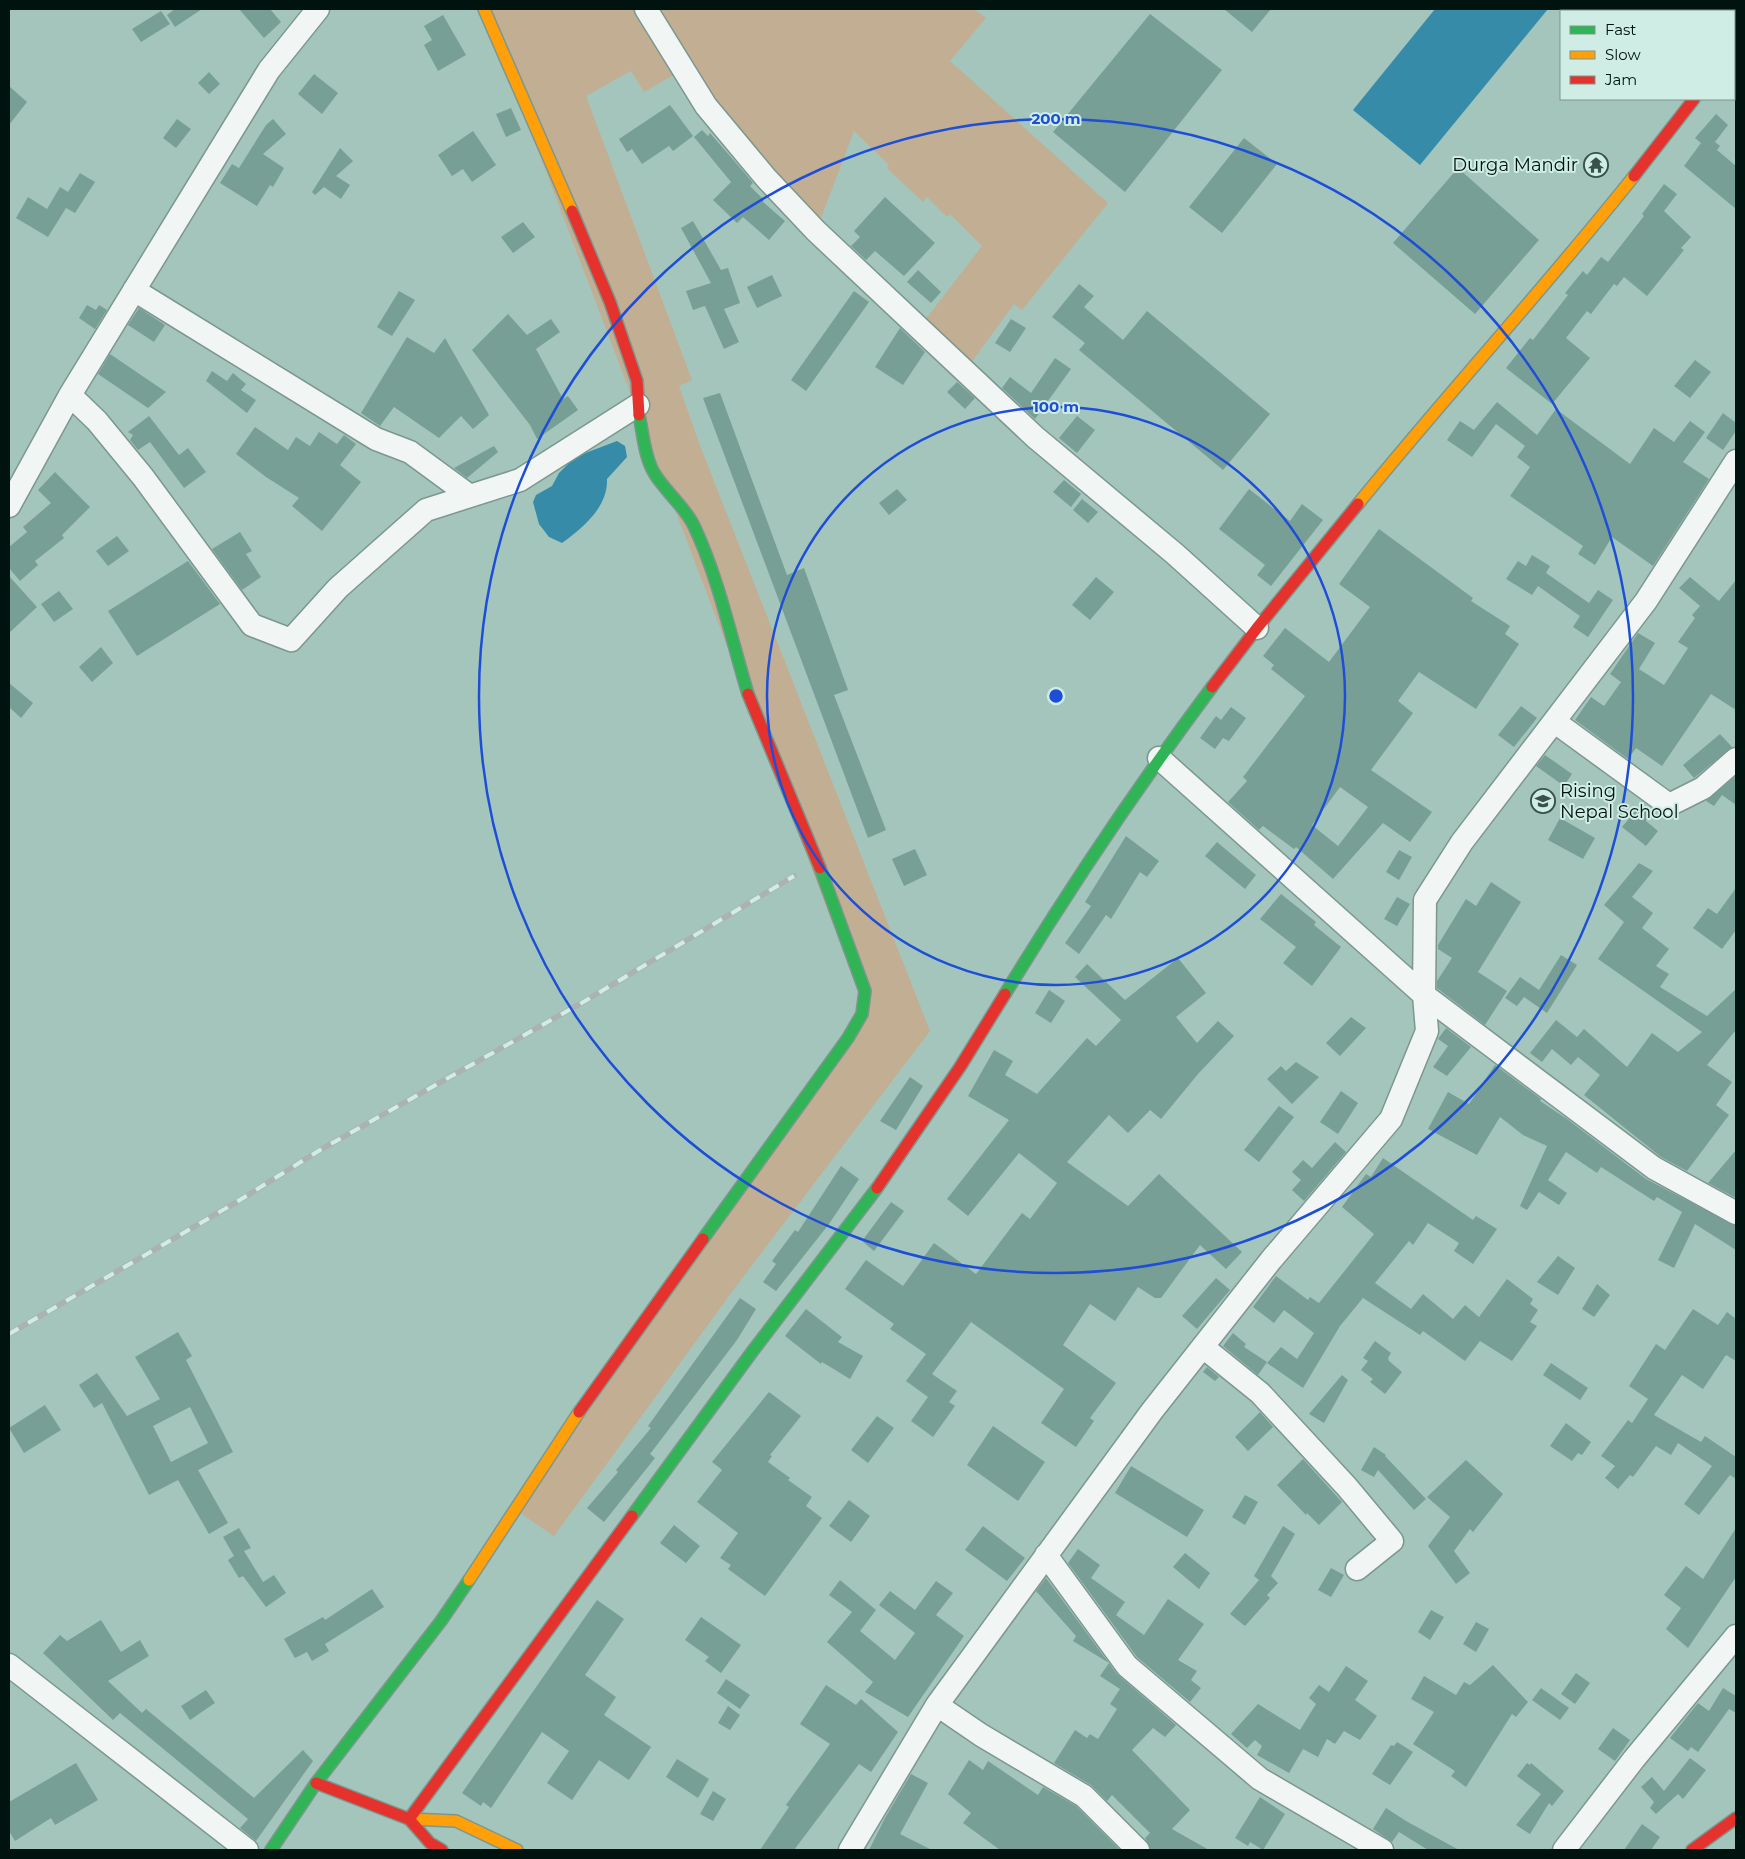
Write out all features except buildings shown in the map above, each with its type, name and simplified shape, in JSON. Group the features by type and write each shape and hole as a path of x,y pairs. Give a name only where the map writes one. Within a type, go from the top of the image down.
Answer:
{"main road":[{"path":"271,1850 316,1783 441,1621 541,1473 581,1409 838,1053 861,1019 865,1008 865,991 828,888 751,704 706,554 693,524 683,508 653,471 646,450 638,405 637,381 610,302 552,160 484,9"},
{"path":"409,1819 752,1352 877,1188 960,1067 1041,935 1159,758 1257,628 1428,417 1576,249 1693,100"},
{"path":"316,1783 409,1819 456,1821 517,1850"},
{"path":"1692,1850 1736,1818"},
{"path":"409,1819 430,1843 442,1850"}],"street":[{"path":"9,506 70,395 269,70 318,9"},
{"path":"646,9 706,106 766,178 821,236 1035,437 1175,554 1257,628"},
{"path":"134,290 376,439 410,452 470,496"},
{"path":"70,395 97,421 143,477 252,625 290,640 338,588 426,510 520,480 638,405"},
{"path":"850,1850 937,1705 1046,1555 1270,1260 1391,1119 1428,1031 1424,995 1425,900 1462,842 1646,601 1736,461"},
{"path":"1555,722 1669,805 1703,788 1736,759"},
{"path":"1159,758 1424,995 1654,1168 1736,1213"},
{"path":"1203,1347 1260,1393 1347,1487 1392,1541 1357,1569"},
{"path":"1046,1555 1127,1666 1260,1779 1382,1850"},
{"path":"1564,1850 1634,1759 1736,1636"},
{"path":"9,1665 247,1850"},
{"path":"937,1705 981,1735 1084,1796 1138,1850"}],"shaded area":[{"path":"484,9 974,9 986,18 950,61 1108,203 1022,310 1014,304 965,371 919,328 982,246 950,214 947,217 927,197 923,202 887,168 889,165 854,131 816,231 682,70 644,92 631,71 586,96 692,380 679,386 699,443 930,1031 737,1285 554,1536 516,1510 865,1008"}],"water":[{"path":"1435,9 1548,9 1420,165 1353,110"},
{"path":"617,441 625,446 627,457 607,479 606,489 599,508 586,524 562,543 549,537 539,524 533,502 536,495 552,486 559,473 575,457"}],"railway":[{"path":"9,1334 235,1203 320,1150 585,1001 794,876"}],"traffic: fast":[{"path":"639,415 646,451 653,471 690,518 703,546 718,588 748,694"},
{"path":"1005,994 1105,838 1157,762 1212,687"},
{"path":"703,1239 848,1038 862,1014 865,991 820,868"},
{"path":"632,1516 752,1352 877,1188"},
{"path":"316,1783 441,1621 469,1580"},
{"path":"271,1850 316,1783"}],"traffic: slow":[{"path":"484,9 572,211"},
{"path":"1358,504 1634,176"},
{"path":"469,1580 579,1412"},
{"path":"409,1819 456,1821 517,1850"}],"traffic: jam":[{"path":"1634,176 1693,100"},
{"path":"572,211 610,302 637,381 639,415"},
{"path":"1212,687 1257,628 1358,504"},
{"path":"748,694 820,868"},
{"path":"877,1188 960,1067 1005,994"},
{"path":"579,1412 703,1239"},
{"path":"409,1819 632,1516"},
{"path":"316,1783 409,1819 430,1843 442,1850"},
{"path":"1692,1850 1736,1818"}],"place":[{"name":"Durga Mandir","path":"1596,165"},
{"name":"Rising Nepal School","path":"1543,801"}]}
